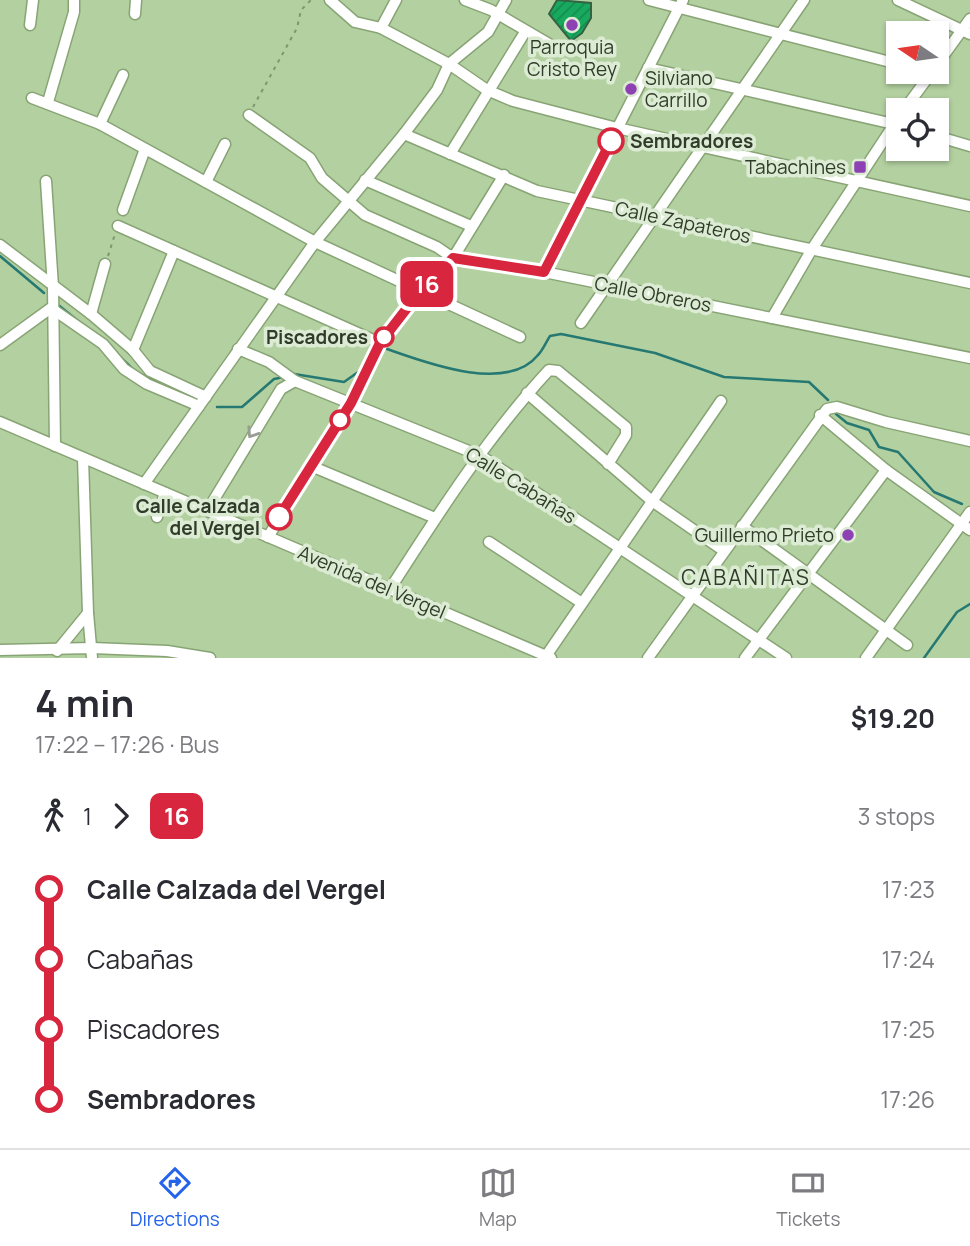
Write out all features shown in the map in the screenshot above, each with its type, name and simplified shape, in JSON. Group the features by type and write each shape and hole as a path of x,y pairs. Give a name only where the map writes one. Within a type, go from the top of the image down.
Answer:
{"street":[{"path":"30,25 33,0"},
{"path":"48,102 74,12 74,0"},
{"path":"135,0 135,14"},
{"path":"330,0 355,22 382,28 449,64 487,90 550,113 970,206"},
{"path":"382,28 396,0"},
{"path":"465,0 498,14 556,48"},
{"path":"144,484 314,242 404,134 437,90 449,64 476,44 506,0"},
{"path":"649,0 681,4 780,34 886,61"},
{"path":"581,323 605,284 804,0"},
{"path":"898,0 966,33"},
{"path":"544,272 681,4"},
{"path":"949,52 966,33 970,19"},
{"path":"450,154 525,32"},
{"path":"648,68 886,121"},
{"path":"100,124 123,75"},
{"path":"33,99 48,102 100,124 314,242 520,337"},
{"name":"Calle Obreros","path":"249,114 310,158 322,178 365,215 437,247 453,258 544,272 970,358"},
{"name":"Calle Zapateros","path":"404,134 537,191 970,283"},
{"path":"772,318 812,249 886,139"},
{"path":"949,139 970,145"},
{"path":"206,182 225,144"},
{"path":"123,210 145,149"},
{"path":"268,537 351,403 380,343 421,290 453,258 504,175"},
{"path":"365,180 471,226"},
{"path":"46,181 53,287 51,308 55,446"},
{"path":"118,226 380,343"},
{"path":"0,245 91,314 133,350 150,371 206,397"},
{"path":"133,350 174,251"},
{"path":"91,314 105,264"},
{"path":"2,340 51,308"},
{"path":"51,308 103,344 124,369 147,384 199,406"},
{"name":"Calle Cabañas","path":"238,349 269,362 295,381 481,456 786,658"},
{"path":"390,589 435,518 527,393 553,369 626,427 626,435 608,464"},
{"path":"207,511 281,388 295,381"},
{"path":"527,393 652,501 724,551"},
{"path":"548,657 721,401"},
{"path":"648,658 820,415 827,409 837,407 970,441"},
{"path":"820,415 887,470 966,527"},
{"name":"Avenida del Vergel","path":"0,422 548,657"},
{"path":"83,458 88,613 92,653"},
{"path":"311,466 435,518"},
{"path":"745,658 887,470"},
{"path":"157,517 165,493"},
{"path":"866,658 966,527 970,512"},
{"path":"742,526 907,645"},
{"path":"489,542 582,603"},
{"path":"57,651 88,613"},
{"path":"0,650 92,653 167,651 210,658"}],"path":[{"path":"249,114 297,28 301,10 310,0"},
{"path":"105,264 118,226"}],"building":[{"name":"Parroquia Cristo Rey","path":"557,0 591,3 591,18 582,33 571,41 549,14"}],"waterway":[{"path":"0,256 44,293"},
{"path":"57,304 82,324"},
{"path":"387,349 443,367 486,374 507,372 524,366 540,353 550,336 561,334 655,353 724,377 809,382 828,400"},
{"path":"119,356 136,372 172,389"},
{"path":"294,374 344,382 361,370"},
{"path":"217,407 242,407 274,379 284,377"},
{"path":"836,414 847,423 869,430 879,447 898,452 934,492 962,504"},
{"path":"924,658 957,612 970,604"}],"bus line":[{"name":"16","path":"279,517 351,403 380,343 421,290 453,258 544,272 611,141"}],"place":[{"name":"Parroquia Cristo Rey","path":"572,25"},
{"name":"Silviano Carrillo","path":"631,89"},
{"name":"Sembradores","path":"611,141"},
{"name":"Tabachines","path":"860,167"},
{"name":"Piscadores","path":"384,337"},
{"name":"Calle Calzada del Vergel","path":"279,517"},
{"name":"Guillermo Prieto","path":"848,535"}],"district":[{"name":"CABAÑITAS","path":"746,578"}]}
